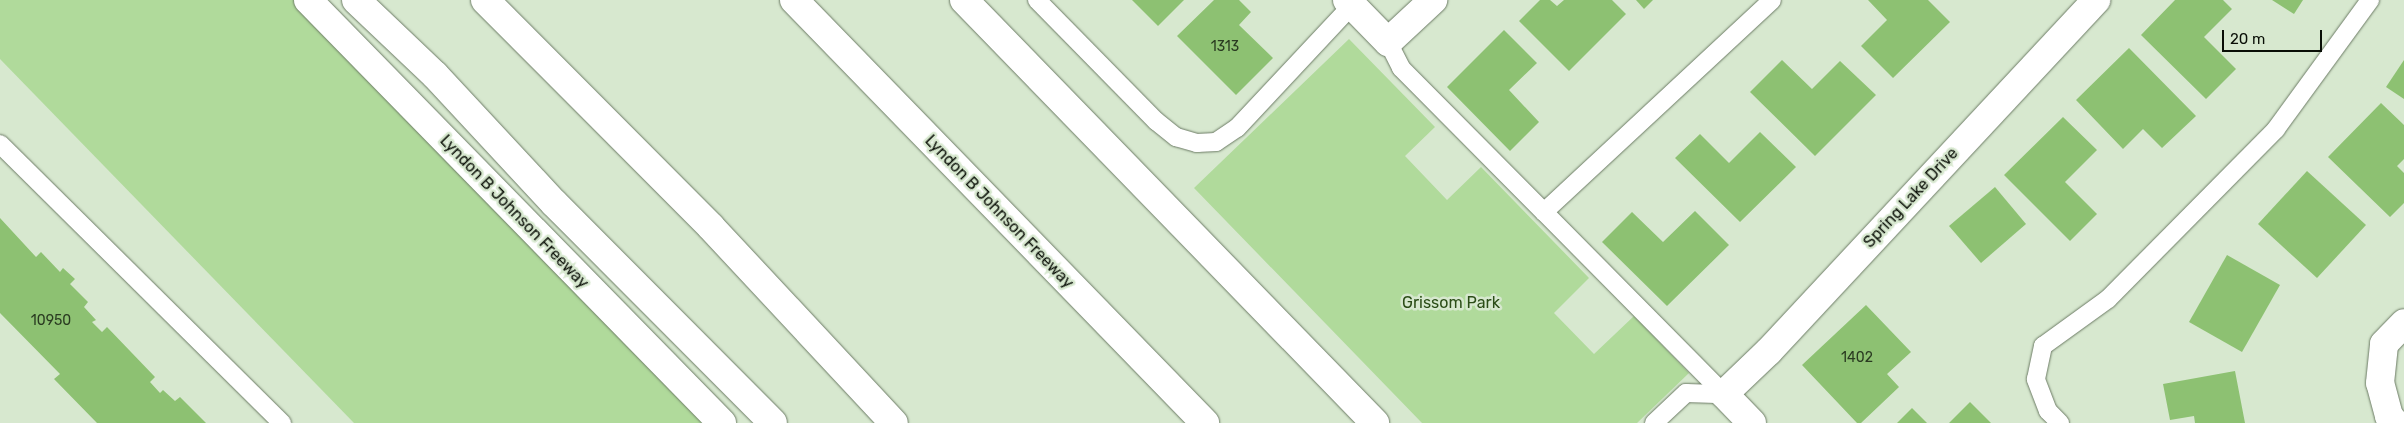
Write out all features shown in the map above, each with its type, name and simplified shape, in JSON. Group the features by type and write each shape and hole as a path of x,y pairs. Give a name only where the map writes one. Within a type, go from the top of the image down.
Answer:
{"main road":[{"name":"Lyndon B Johnson Freeway","path":"308,0 722,423"},
{"path":"356,0 435,75 554,203 773,423"},
{"path":"485,0 711,228 894,423"},
{"name":"Lyndon B Johnson Freeway","path":"794,0 1205,423"},
{"path":"964,0 1375,423"},
{"path":"1350,3 1388,42 1433,0"},
{"name":"Spring Lake Drive","path":"1724,394 1769,351 2096,0"},
{"path":"2395,423 2389,416 2380,383 2384,344 2404,322"},
{"path":"1724,394 1752,423"}],"lane":[{"path":"1037,0 1156,121 1176,137 1197,143 1216,142 1237,128 1350,3"},
{"path":"1544,212 1772,0"},
{"path":"2060,423 2048,411 2036,379 2043,346 2108,299 2276,129 2370,0"},
{"path":"1388,42 1401,68 1724,394"},
{"path":"0,144 282,423"},
{"path":"1654,423 1686,393 1724,394"}],"green space":[{"path":"0,0 313,0 726,423 354,423 0,59"},
{"name":"Grissom Park","path":"1349,39 1435,127 1405,156 1447,200 1481,167 1589,278 1554,313 1594,354 1634,316 1689,373 1637,423 1422,423 1194,188"}],"building":[{"path":"1132,0 1184,0 1158,26"},
{"path":"1214,0 1239,0 1251,12 1239,25 1273,58 1236,95 1177,36"},
{"path":"1540,0 1550,0 1557,6 1564,0 1612,0 1626,14 1569,71 1519,21"},
{"path":"1636,0 1653,0 1644,9"},
{"path":"1868,0 1928,0 1950,22 1893,78 1861,46 1887,20"},
{"path":"2175,0 2223,0 2232,9 2204,37 2236,69 2206,99 2141,35"},
{"path":"2272,0 2303,0 2294,14"},
{"path":"1504,30 1537,63 1509,90 1539,122 1510,151 1447,87"},
{"path":"2129,48 2196,116 2162,148 2143,129 2123,149 2076,100"},
{"path":"1782,60 1812,89 1840,61 1876,95 1815,156 1750,92"},
{"path":"2404,60 2404,99 2386,87"},
{"path":"2381,103 2404,125 2404,159 2397,166 2404,173 2404,203 2390,217 2328,157"},
{"path":"2063,117 2097,150 2065,182 2097,214 2070,241 2004,175"},
{"path":"1760,132 1796,167 1740,222 1675,158 1700,134 1729,163"},
{"path":"2307,171 2366,225 2317,278 2258,224"},
{"path":"1995,187 2026,224 1981,263 1949,226"},
{"path":"1695,211 1729,245 1667,306 1602,242 1632,212 1663,242"},
{"path":"0,218 36,257 41,252 60,272 63,268 75,279 70,284 88,302 84,307 96,320 92,322 102,332 107,327 155,377 150,382 160,393 163,390 175,401 180,397 206,423 97,423 54,379 60,374 0,313"},
{"path":"2227,255 2280,285 2242,352 2189,322"},
{"path":"1866,305 1911,352 1887,374 1899,387 1861,423 1857,423 1802,365"},
{"path":"2235,371 2245,423 2195,423 2194,416 2170,420 2163,384"},
{"path":"1970,402 1991,423 1949,423"},
{"path":"1912,408 1927,423 1897,423"}]}
